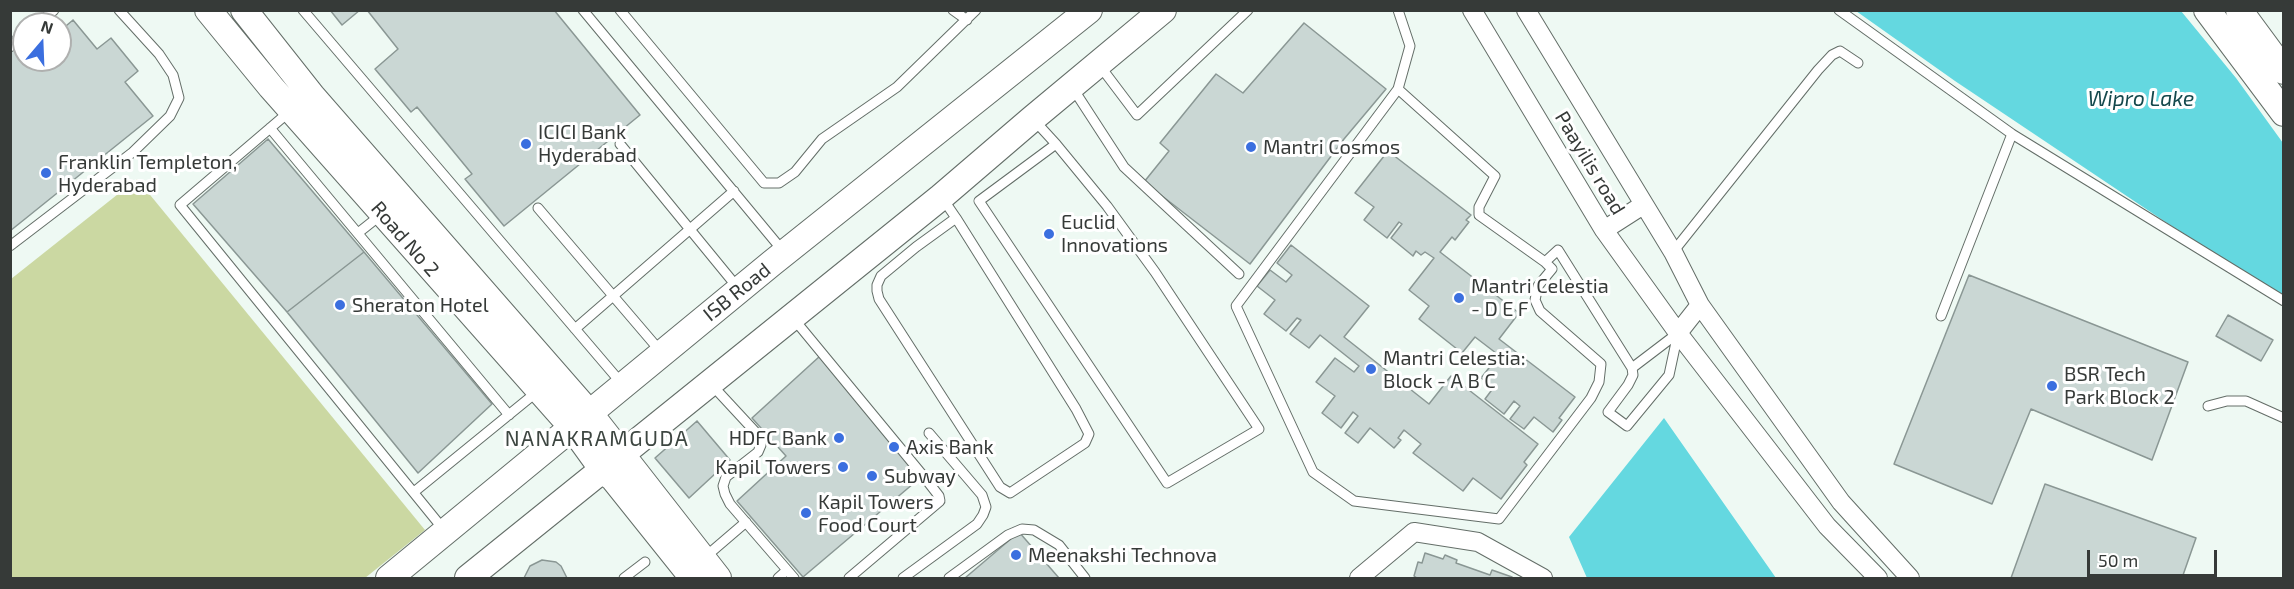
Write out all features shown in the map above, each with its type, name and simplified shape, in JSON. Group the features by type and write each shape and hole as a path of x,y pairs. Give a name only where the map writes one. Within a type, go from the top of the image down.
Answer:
{"main road":[{"name":"Road No 2","path":"208,10 291,110 539,390 581,421"},
{"name":"Road No 2","path":"244,10 312,96 581,421 612,463 613,478 704,572"},
{"name":"ISB Road","path":"389,579 1064,26 1089,10"},
{"path":"479,573 792,316 920,230 941,197 1163,10"},
{"path":"2207,10 2283,112"},
{"path":"2239,10 2283,71"}],"street":[{"name":"Paayilis road","path":"1472,10 1604,230 1678,333 1827,526 1878,579"},
{"name":"Paayilis road","path":"1526,10 1673,252 1700,305 1841,502 1910,579"},
{"path":"1604,230 1643,206"},
{"path":"1678,333 1700,305"},
{"path":"1359,579 1414,532 1478,542 1543,579"}],"lane":[{"path":"10,246 133,152 170,116 179,98 173,75 159,54 119,10"},
{"path":"303,10 623,386"},
{"path":"584,10 786,254"},
{"path":"620,10 764,183 779,183 795,172 822,139 897,87 976,10"},
{"path":"953,10 967,20"},
{"path":"1099,64 1137,115 1248,10"},
{"path":"1398,10 1410,46 1398,89 1236,306 1313,472 1354,501 1499,519 1591,398 1599,381 1601,364 1540,311 1535,300 1538,286 1552,269 1479,215 1479,207 1495,176 1398,89"},
{"path":"1839,10 2012,134 2283,301"},
{"path":"1673,252 1832,55 1840,51 1858,63"},
{"path":"1071,87 1124,167 1239,274"},
{"path":"291,110 180,205 446,531"},
{"path":"1032,118 1056,144 1107,206 1155,272 1259,429 1167,483 979,201 1056,144"},
{"path":"270,128 509,415"},
{"path":"1941,316 2012,134"},
{"path":"620,144 740,290"},
{"path":"575,329 734,191"},
{"path":"941,197 956,218 1076,409 1089,434 1085,443 1010,493 1000,487 879,299 877,285 881,276 920,230 956,218"},
{"path":"538,208 662,354"},
{"path":"358,233 383,214"},
{"path":"1545,262 1558,250 1632,368 1633,375 1628,385 1608,412 1628,426 1669,375 1678,333"},
{"path":"792,316 939,496 940,501 935,506 849,579"},
{"path":"1632,368 1678,333"},
{"path":"710,383 760,438 761,445 758,452 726,477 723,486 730,504 794,579"},
{"path":"414,492 539,390"},
{"path":"2208,406 2227,401 2246,401 2283,418"},
{"path":"903,579 977,524 986,507 982,495 928,433"},
{"path":"704,572 746,522"},
{"path":"949,579 1008,535 1022,529 1034,530 1059,545 1085,579"},
{"path":"624,579 645,562"},
{"path":"778,579 787,570"}],"green space":[{"path":"137,179 425,530 365,578 11,578 11,279"}],"water":[{"name":"Wipro Lake","path":"1856,11 2181,11 2236,78 2283,143 2283,297 2164,221 1955,81"},
{"path":"1664,418 1776,578 1587,578 1569,537"}],"building":[{"path":"330,10 360,10 342,25"},
{"name":"ICICI Bank Hyderabad","path":"367,10 554,10 640,115 504,226 465,179 472,174 417,107 411,112 375,69 398,49"},
{"name":"Franklin Templeton, Hyderabad","path":"72,21 97,49 111,38 138,71 125,82 153,116 10,231 10,34 12,36 12,72 72,72"},
{"name":"Mantri Cosmos","path":"1304,23 1386,89 1344,139 1250,264 1144,182 1169,151 1160,143 1216,74 1243,93"},
{"path":"268,139 364,252 287,312 193,204"},
{"name":"Mantri Celestia - D E F","path":"1388,151 1471,215 1466,220 1469,222 1455,240 1452,237 1440,252 1519,313 1499,339 1575,397 1559,418 1562,420 1553,432 1534,417 1524,429 1510,419 1520,406 1514,401 1504,414 1485,399 1494,387 1481,378 1496,359 1506,367 1509,363 1475,337 1462,353 1419,319 1429,306 1409,290 1434,258 1425,252 1421,255 1416,251 1413,256 1391,238 1402,224 1399,222 1387,238 1364,220 1374,207 1355,193"},
{"name":"Mantri Celestia: Block - A B C","path":"1291,245 1369,306 1344,337 1429,404 1451,376 1538,444 1524,462 1527,465 1501,499 1473,478 1463,491 1413,453 1421,444 1404,430 1398,438 1401,440 1394,448 1370,428 1358,443 1345,433 1358,416 1353,412 1341,428 1322,413 1335,396 1316,382 1335,358 1354,372 1359,366 1320,335 1309,348 1290,334 1301,320 1297,318 1286,331 1264,314 1275,300 1257,286 1270,270 1286,282 1292,275 1277,263"},
{"name":"Sheraton Hotel","path":"364,252 492,404 418,473 287,312"},
{"name":"BSR Tech Park Block 2","path":"1969,275 2188,362 2152,460 2031,409 1992,504 1894,464"},
{"path":"2228,315 2273,340 2261,361 2216,336"},
{"name":"Kapil Towers","path":"820,356 920,478 803,577 737,501 786,456 752,418"},
{"path":"697,421 730,460 689,498 655,458"},
{"path":"2045,484 2196,538 2182,578 2011,578"},
{"name":"Meenakshi Technova","path":"1019,532 1059,578 965,578"},
{"path":"1425,553 1443,559 1445,555 1457,560 1456,563 1490,575 1492,570 1512,577 1417,578 1414,576 1418,562 1422,563"},
{"path":"542,560 556,562 561,566 567,578 524,578 530,566"}],"place":[{"name":"ICICI Bank Hyderabad","path":"526,144"},
{"name":"Mantri Cosmos","path":"1251,147"},
{"name":"Franklin Templeton, Hyderabad","path":"46,173"},
{"name":"Euclid Innovations","path":"1049,234"},
{"name":"Mantri Celestia - D E F","path":"1459,298"},
{"name":"Sheraton Hotel","path":"340,305"},
{"name":"Mantri Celestia: Block - A B C","path":"1371,369"},
{"name":"BSR Tech Park Block 2","path":"2052,386"},
{"name":"HDFC Bank","path":"839,438"},
{"name":"Axis Bank","path":"894,447"},
{"name":"Kapil Towers","path":"843,467"},
{"name":"Subway","path":"872,476"},
{"name":"Kapil Towers Food Court","path":"806,513"},
{"name":"Meenakshi Technova","path":"1016,555"}],"district":[{"name":"NANAKRAMGUDA","path":"597,439"}]}
